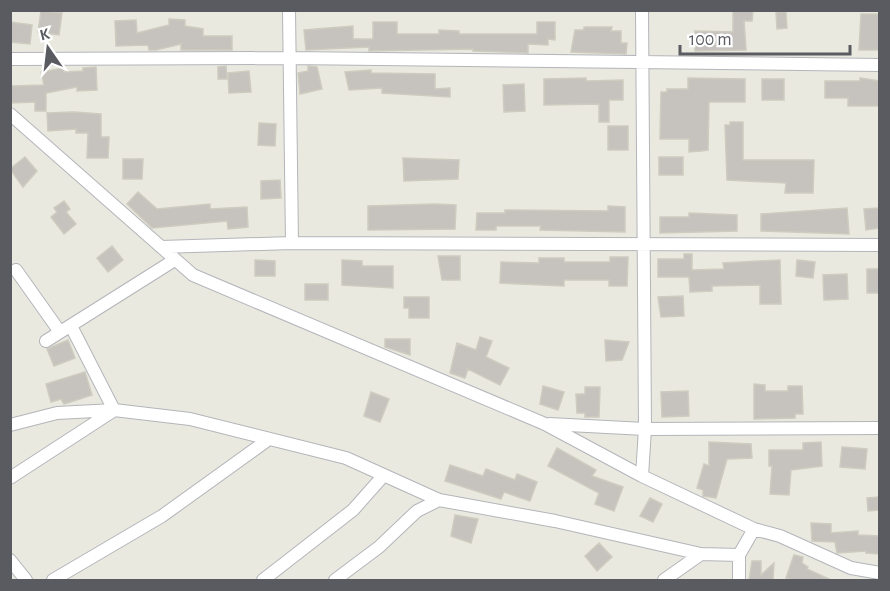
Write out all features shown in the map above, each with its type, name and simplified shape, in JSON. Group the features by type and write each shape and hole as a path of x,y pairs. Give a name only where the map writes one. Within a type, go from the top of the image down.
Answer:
{"street":[{"path":"289,10 292,243"},
{"path":"642,10 645,429 642,476"},
{"path":"10,59 291,57 879,65"},
{"path":"10,114 161,247 173,261 193,275 545,424 642,476 754,529 780,536 851,568 879,573"},
{"path":"161,247 292,243 644,246 879,245"},
{"path":"46,341 173,261"},
{"path":"16,270 66,329 114,410"},
{"path":"10,478 114,410"},
{"path":"10,425 57,413 114,410 190,419 346,458 439,500 555,521 701,554 739,555"},
{"path":"545,424 645,429 879,428"},
{"path":"53,580 162,516 269,439"},
{"path":"263,580 353,510 384,475"},
{"path":"335,580 379,547 417,511 439,500"},
{"path":"740,580 739,555 754,529"},
{"path":"664,580 701,554"},
{"path":"10,560 26,580"}],"building":[{"path":"733,10 753,10 752,21 744,21 746,50 695,51 695,31 733,32"},
{"path":"41,11 62,13 59,35 38,32"},
{"path":"776,12 786,12 787,28 777,29"},
{"path":"861,14 879,14 879,50 859,50"},
{"path":"169,19 185,20 185,26 203,29 203,36 232,36 232,50 181,50 181,44 156,50 149,50 148,45 116,46 115,21 136,20 137,33 169,25"},
{"path":"10,22 32,25 30,44 10,42"},
{"path":"373,22 397,22 397,34 439,34 439,30 459,31 459,34 537,34 537,22 555,22 555,40 548,39 548,45 528,44 528,53 473,51 473,49 369,51 369,47 306,50 304,30 353,26 353,39 373,39"},
{"path":"584,27 612,27 611,31 621,31 621,43 627,43 626,54 571,52 575,30 584,30"},
{"path":"226,66 227,79 218,79 218,67"},
{"path":"308,66 317,67 322,89 300,94 298,73 308,71"},
{"path":"96,67 97,90 77,91 77,87 46,93 46,111 35,111 35,102 10,103 11,86 44,85 41,72 63,68 64,72 83,71 83,68"},
{"path":"371,70 371,73 435,74 435,89 450,88 450,97 382,93 382,88 349,90 345,72"},
{"path":"249,71 251,92 229,93 228,73"},
{"path":"586,78 586,81 623,80 623,100 609,100 609,122 599,122 599,104 544,105 544,79"},
{"path":"688,78 745,79 745,102 709,102 708,150 689,152 689,139 660,139 661,92 667,92 667,89 688,89"},
{"path":"860,78 879,81 879,106 848,106 848,98 825,98 825,81 860,81"},
{"path":"762,79 784,79 784,100 762,100"},
{"path":"524,84 525,111 504,112 503,85"},
{"path":"47,113 101,114 101,137 109,137 108,158 87,158 88,133 76,133 76,129 48,131"},
{"path":"730,122 743,122 743,160 814,160 813,193 785,193 786,183 727,180 725,125 730,125"},
{"path":"259,123 276,124 275,146 258,145"},
{"path":"608,126 628,126 628,150 608,150"},
{"path":"25,157 37,171 23,187 10,169"},
{"path":"659,157 683,157 683,175 659,175"},
{"path":"403,158 459,160 458,179 404,181"},
{"path":"123,159 143,159 142,179 123,179"},
{"path":"280,180 281,198 261,199 261,181"},
{"path":"138,192 157,209 210,204 210,209 247,207 248,227 228,229 227,221 152,228 127,204"},
{"path":"64,201 70,209 66,212 76,224 64,234 51,217 57,212 54,208"},
{"path":"456,205 455,229 368,230 368,206"},
{"path":"608,206 625,207 625,232 540,230 541,226 496,226 496,230 476,230 477,213 505,213 505,210 608,211"},
{"path":"847,208 849,234 761,231 761,214"},
{"path":"879,208 879,228 866,230 864,209"},
{"path":"689,213 737,215 737,231 660,233 660,217 689,217"},
{"path":"112,246 123,260 108,272 97,258"},
{"path":"684,254 692,254 692,270 724,269 723,263 780,260 781,304 760,304 760,285 712,286 712,291 690,292 689,277 658,277 658,259 684,259"},
{"path":"438,256 460,256 460,280 442,280"},
{"path":"610,257 628,257 627,286 609,286 609,280 564,280 564,286 500,283 501,262 539,263 539,258 564,258 564,262 610,262"},
{"path":"255,260 275,261 275,276 255,276"},
{"path":"342,260 362,261 362,266 393,266 393,288 342,285"},
{"path":"797,260 815,262 813,278 796,276"},
{"path":"867,269 879,269 879,293 867,293"},
{"path":"847,274 848,299 824,300 823,275"},
{"path":"305,284 328,284 328,300 305,300"},
{"path":"683,296 684,316 661,317 658,297"},
{"path":"404,297 429,297 429,318 409,318 409,308 404,308"},
{"path":"480,337 492,341 486,357 509,368 500,385 468,369 465,378 450,373 457,343 476,350"},
{"path":"385,339 410,339 410,355 385,347"},
{"path":"68,340 75,358 54,366 47,349"},
{"path":"605,340 629,342 622,360 606,361"},
{"path":"85,372 92,395 64,404 61,399 51,402 46,384"},
{"path":"754,384 765,385 765,391 788,391 788,386 802,386 803,414 795,414 795,418 754,419"},
{"path":"543,386 564,392 558,410 540,404"},
{"path":"585,387 600,387 599,417 585,417 585,413 577,413 576,394 585,394"},
{"path":"688,391 689,416 662,417 661,392"},
{"path":"371,392 389,399 380,422 364,416"},
{"path":"709,442 751,444 752,458 727,459 716,498 703,496 703,490 697,488 704,464 709,466"},
{"path":"821,442 822,466 791,470 789,495 770,494 772,466 769,466 769,450 803,450 803,443"},
{"path":"842,447 867,449 865,469 840,467"},
{"path":"557,448 596,470 592,476 623,487 614,511 595,504 599,493 548,466"},
{"path":"450,465 483,476 486,469 515,480 517,474 537,482 530,501 504,492 501,499 445,481"},
{"path":"879,497 879,510 868,511 867,498"},
{"path":"650,498 662,504 653,522 640,516"},
{"path":"455,515 478,519 471,543 451,536"},
{"path":"811,523 831,524 831,533 858,531 858,535 879,536 879,554 866,553 866,551 837,553 835,542 812,541"},
{"path":"599,543 612,557 597,571 585,556"},
{"path":"794,555 803,557 802,563 808,567 807,569 831,580 786,578"},
{"path":"752,561 761,561 761,575 774,563 773,580 749,580"}]}
